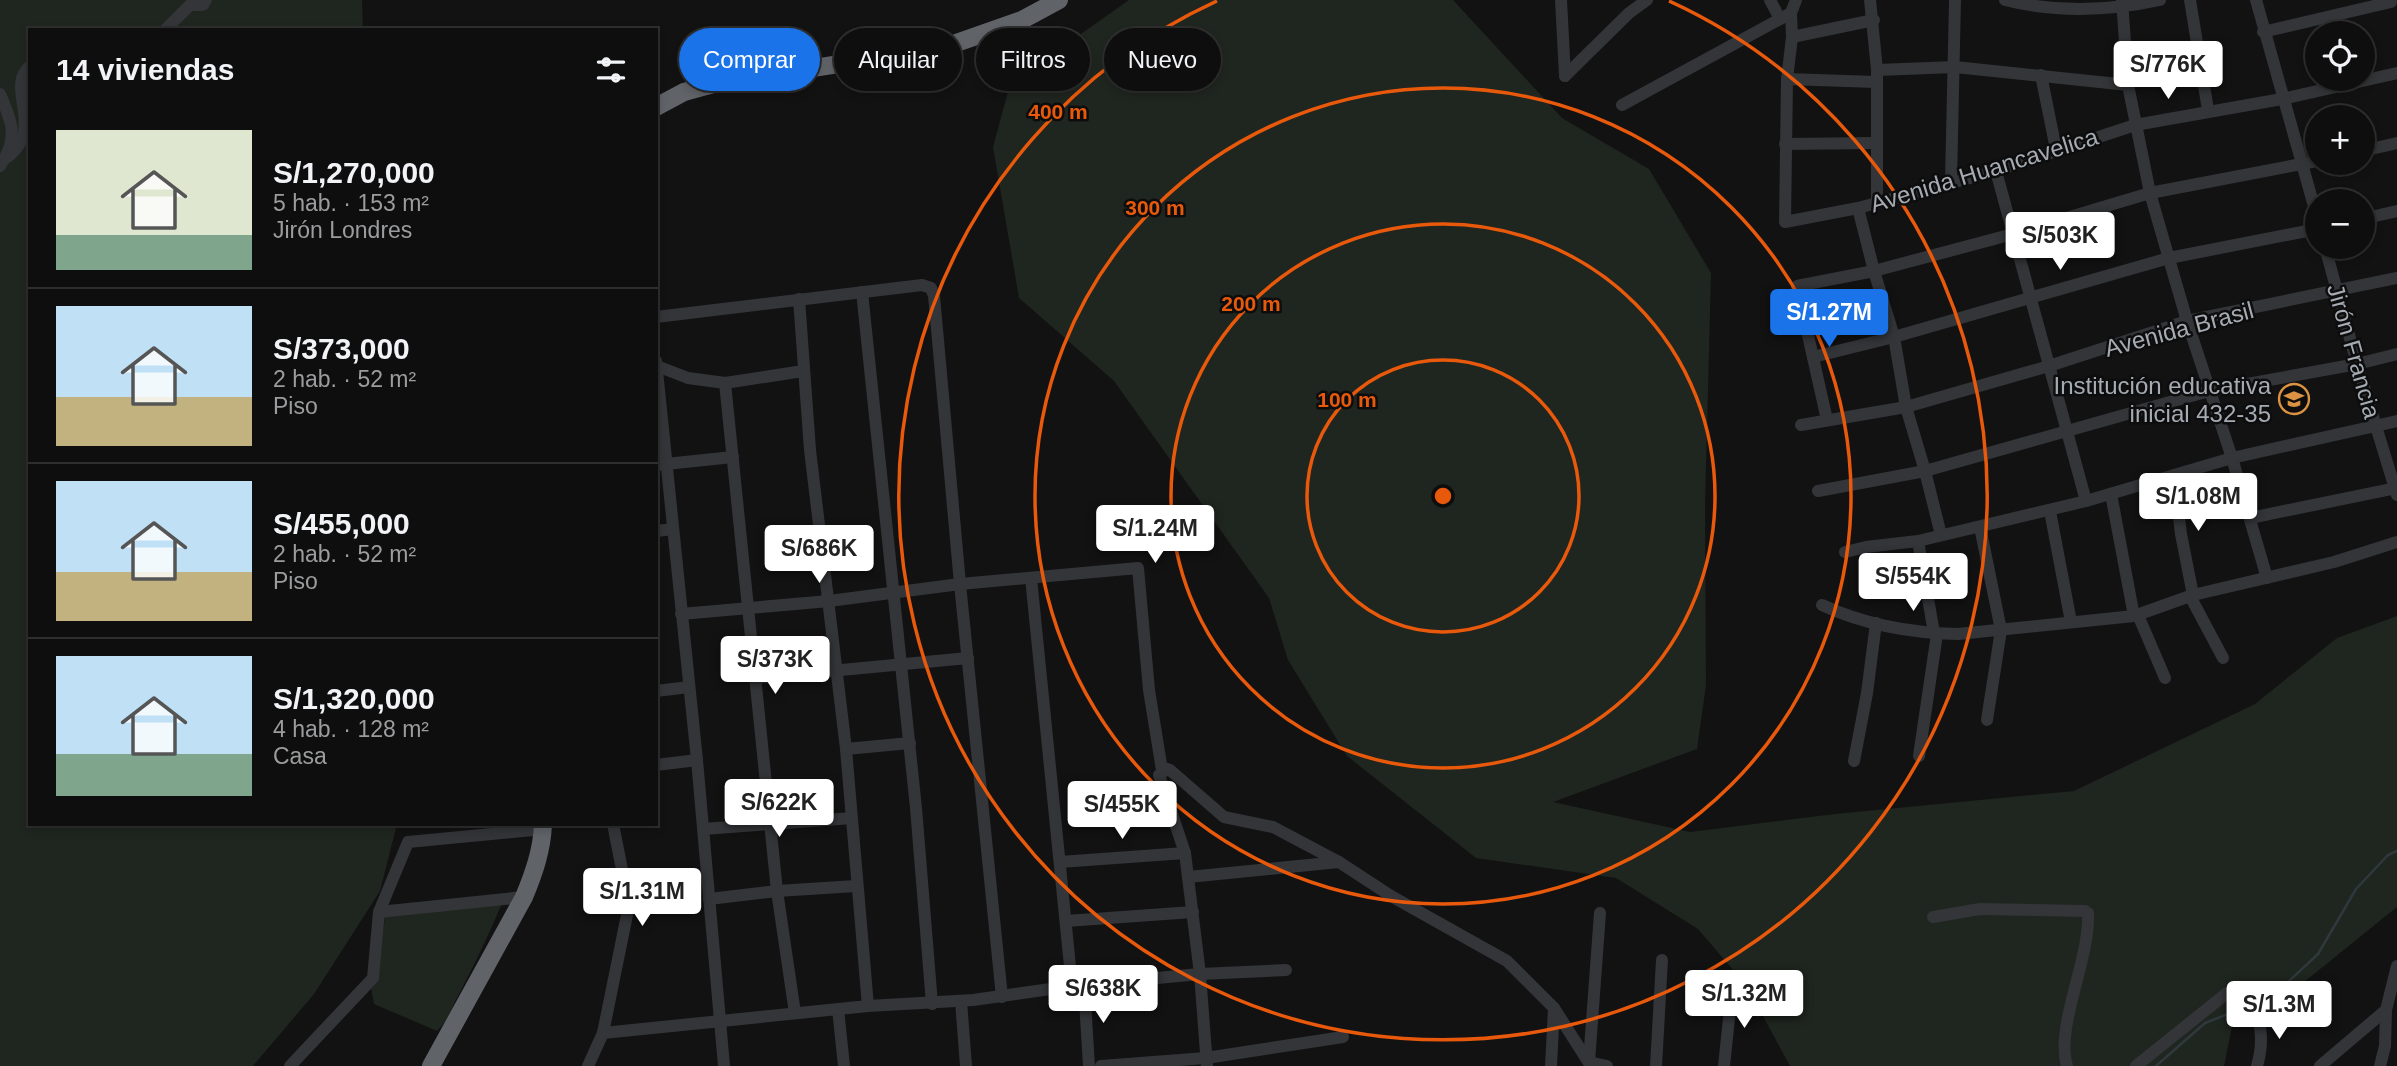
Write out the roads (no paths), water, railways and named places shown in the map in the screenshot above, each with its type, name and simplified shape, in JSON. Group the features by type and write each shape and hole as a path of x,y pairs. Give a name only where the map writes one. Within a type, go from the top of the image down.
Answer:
{"highway":[{"path":"658,106 684,92 717,83 942,48 1023,20 1059,0"},
{"path":"430,1066 524,897 536,869 543,827"}],"street":[{"path":"167,28 190,5 203,5 206,0"},
{"path":"1562,0 1566,76 1629,13 1647,0"},
{"path":"1770,0 1789,10"},
{"path":"1870,0 1874,20 1876,76 1877,202"},
{"path":"1951,182 1955,0"},
{"path":"2005,0 2069,9 2160,0"},
{"path":"2190,0 2208,110"},
{"path":"2256,0 2309,189"},
{"path":"2263,32 2391,2"},
{"path":"2123,4 2127,85 2150,193 2267,578"},
{"path":"1789,10 1792,37 1787,79 1785,144 1875,143"},
{"path":"1622,105 1789,10"},
{"path":"1792,37 1874,20"},
{"path":"1787,79 1876,76 1955,67 2127,85"},
{"path":"3,162 23,140 26,128 21,85 23,72 28,68"},
{"name":"Avenida Huancavelica","path":"1785,144 1785,222 1858,208 1996,171 2135,125 2282,99 2397,73"},
{"path":"2041,75 2056,149"},
{"path":"0,94 13,128 3,162"},
{"path":"2375,148 2397,144"},
{"path":"1827,420 1797,286 1874,271 2013,234 2150,193 2305,163"},
{"path":"1996,171 2085,501"},
{"path":"1858,208 1894,337 1906,407 1941,536"},
{"path":"2375,216 2397,211"},
{"path":"1813,357 1894,337 2169,258 2305,231"},
{"name":"Jirón Francia","path":"2328,259 2396,491"},
{"name":"Avenida Brasil","path":"1801,425 1906,407 2049,366 2187,321 2397,278"},
{"path":"658,317 922,285 931,288 934,296 1002,996"},
{"path":"862,292 910,743 932,1004"},
{"path":"799,299 810,450 846,749 868,1006"},
{"path":"1818,491 1925,471 2209,391 2397,354"},
{"path":"658,364 688,378 725,383 803,371"},
{"path":"725,383 777,891 795,1013"},
{"path":"658,404 661,465 673,529 690,687 722,1020 724,1066"},
{"path":"1845,552 1918,541 2050,511 2232,458 2397,421"},
{"path":"661,465 733,457"},
{"path":"2174,475 2191,595 2223,658"},
{"path":"2250,517 2396,491"},
{"path":"2111,494 2136,616 2165,678"},
{"path":"2050,511 2071,622"},
{"path":"1980,527 2001,630 1987,720"},
{"path":"658,531 673,529"},
{"path":"1918,541 1936,633 1919,756"},
{"path":"1822,605 1876,623 1936,633 2001,630 2136,616 2191,595 2334,562 2397,542"},
{"path":"681,614 1138,568 1149,690 1162,770 1159,775 1185,853 1200,974 1206,1062"},
{"path":"1031,579 1066,921 1089,1066"},
{"path":"1854,761 1867,693 1876,623"},
{"path":"756,678 968,658"},
{"path":"658,691 690,687"},
{"path":"846,749 910,743"},
{"path":"658,765 697,760"},
{"path":"1162,770 1170,769 1224,817 1273,827 1339,862 1391,896 1507,961 1554,1007 1590,1064"},
{"path":"703,829 852,818"},
{"path":"588,1066 603,1033 629,905 613,826"},
{"path":"290,1066 373,978 379,912 408,842 543,827"},
{"path":"1060,862 1185,853"},
{"path":"1188,877 1339,862"},
{"path":"709,898 856,886"},
{"path":"379,912 524,897"},
{"path":"1933,917 1980,909 2088,913 2084,959 2063,1047 2067,1066"},
{"path":"1066,921 1193,912"},
{"path":"1590,1064 1600,913"},
{"path":"1656,1066 1662,960"},
{"path":"2380,1066 2385,1046 2386,1010 2397,966"},
{"path":"603,1033 868,1006 932,1004 1200,974 1286,970"},
{"path":"2136,1066 2227,993 2242,988 2248,990 2251,995 2262,1032 2262,1049 2257,1066"},
{"path":"1724,1066 1731,990"},
{"path":"961,1001 966,1066"},
{"path":"1551,1066 1554,1007"},
{"path":"838,1009 844,1066"},
{"path":"2320,1066 2386,1010"},
{"path":"1101,1066 1206,1062 1343,1037"},
{"path":"1590,1064 1607,1066"}],"waterway":[{"path":"2257,1003 2272,997 2318,954 2356,889 2388,855 2397,851"},
{"path":"2156,1066 2205,1023 2251,1005"}],"place":[{"name":"Institución educativa inicial 432-35","path":"2294,399"}]}
